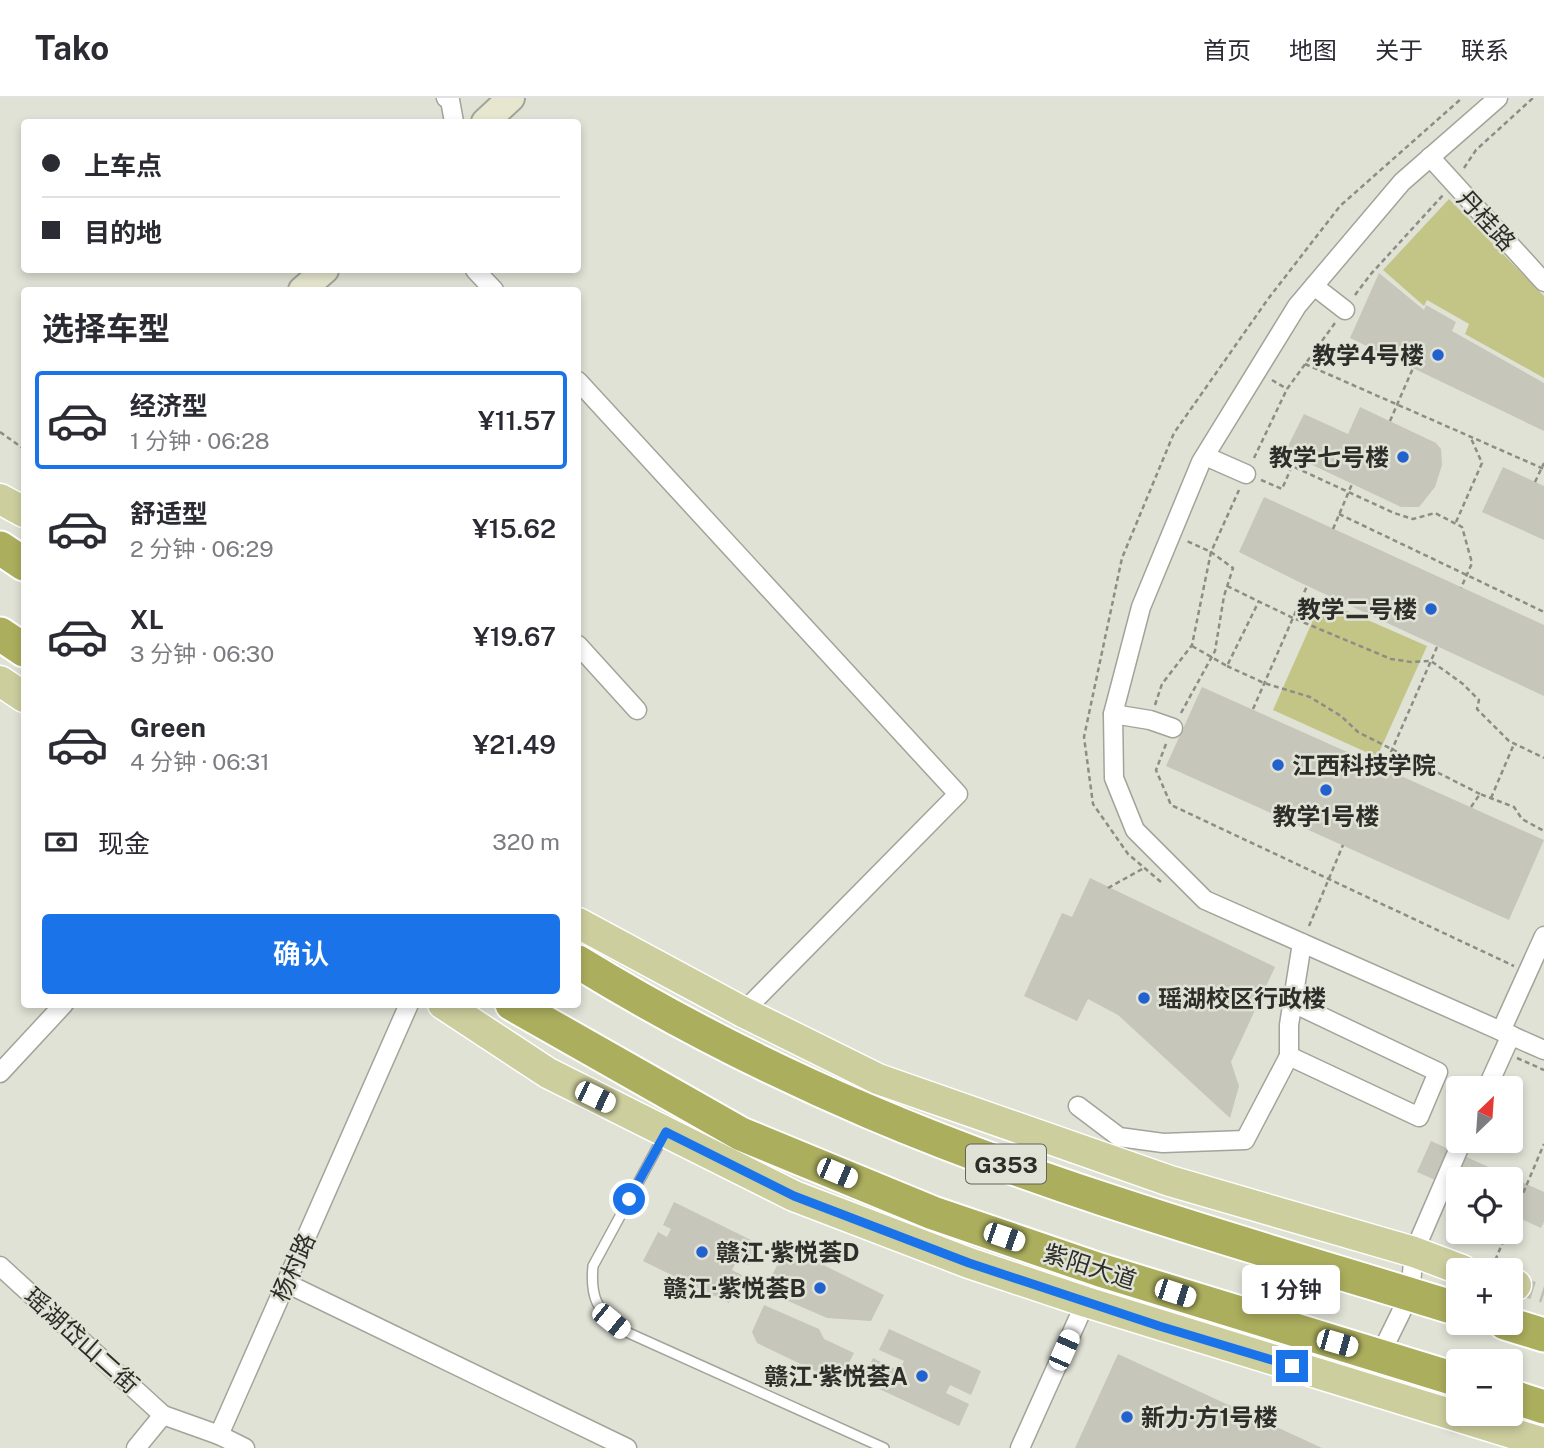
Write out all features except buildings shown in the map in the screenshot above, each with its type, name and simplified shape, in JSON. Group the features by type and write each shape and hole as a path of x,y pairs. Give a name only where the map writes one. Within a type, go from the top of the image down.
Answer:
{"highway":[{"path":"0,634 21,648"},
{"name":"G353","path":"581,964 752,1059 871,1113 1128,1208 1446,1304"},
{"name":"紫阳大道","path":"519,1008 741,1134 933,1213 1100,1270 1446,1376"},
{"path":"1523,1329 1544,1335"},
{"path":"1523,1400 1544,1407"}],"main road":[{"path":"488,119 511,98"},
{"path":"306,287 322,273"},
{"path":"0,499 21,510"},
{"path":"0,681 21,695"},
{"path":"581,925 743,1012 878,1079 1170,1181 1414,1252 1446,1264"},
{"path":"449,1008 548,1073 794,1196 969,1263 1498,1439 1544,1443"}],"street":[{"path":"446,98 450,100 453,119"},
{"path":"1498,98 1402,182 1297,306 1205,456 1141,607 1113,714 1114,778 1135,830 1205,900 1544,1050"},
{"name":"丹桂路","path":"1430,157 1544,282"},
{"path":"478,273 491,287"},
{"path":"1314,286 1345,310"},
{"path":"581,384 958,794 743,1012"},
{"path":"1205,456 1246,474"},
{"path":"581,648 637,710"},
{"path":"1113,714 1150,720 1173,728"},
{"path":"1492,1076 1503,1052 1506,1033 1528,972 1544,936"},
{"path":"1078,1106 1119,1137 1163,1143 1245,1140 1289,1056 1289,1026 1302,943"},
{"path":"1289,1056 1419,1117 1437,1072 1293,1003"},
{"path":"0,1073 60,1008"},
{"name":"杨村路","path":"219,1435 407,1008"},
{"path":"1359,1350 1383,1349 1410,1294 1414,1252 1457,1153"},
{"name":"瑶湖岱山二街","path":"0,1266 163,1415"},
{"path":"1020,1448 1100,1270"},
{"path":"286,1283 627,1448"},
{"path":"136,1448 163,1415 219,1435 245,1448"}],"lane":[{"path":"666,1132 593,1266 591,1287 598,1305 622,1330 884,1448"}],"path":[{"path":"1165,885 1128,854 1093,804 1084,737 1122,558 1174,433 1268,299 1340,206 1462,98"},
{"path":"1150,720 1162,684 1192,645 1211,552 1287,389 1370,275 1454,184 1476,150 1533,98"},
{"path":"1305,364 1544,469"},
{"path":"1390,421 1413,368"},
{"path":"0,432 21,447"},
{"path":"1455,523 1482,463 1469,436"},
{"path":"1535,482 1544,463"},
{"path":"1246,474 1282,489 1292,466 1394,513 1413,519 1435,513 1455,523 1462,527 1472,563 1461,588"},
{"path":"1333,529 1352,484"},
{"path":"1339,514 1544,612"},
{"path":"1171,534 1211,552 1233,568 1227,586 1216,651 1173,728 1156,770 1171,805 1528,972"},
{"path":"1227,586 1293,618 1391,659 1431,662 1464,684 1479,700 1478,709 1514,744 1544,758"},
{"path":"1253,709 1307,586"},
{"path":"1227,666 1259,601"},
{"path":"1192,645 1227,666 1264,683 1310,697 1341,716 1358,732 1479,794 1514,807 1522,819 1544,831"},
{"path":"1384,768 1437,647"},
{"path":"1491,798 1514,744"},
{"path":"1471,807 1479,794"},
{"path":"1302,943 1342,845"},
{"path":"1108,888 1163,858"},
{"path":"1503,1052 1544,1070"},
{"path":"1523,1193 1544,1144"}],"green space":[{"path":"1449,199 1544,296 1544,378 1465,334 1469,324 1427,300 1424,306 1383,270"},
{"path":"1322,600 1427,646 1377,757 1273,710"}],"tunnel":[{"path":"1523,1287 1544,1294"}],"place":[{"name":"教学4号楼","path":"1438,355"},
{"name":"教学七号楼","path":"1403,457"},
{"name":"教学二号楼","path":"1431,609"},
{"name":"江西科技学院","path":"1278,765"},
{"name":"教学1号楼","path":"1326,790"},
{"name":"瑶湖校区行政楼","path":"1144,998"},
{"name":"赣江·紫悦荟D","path":"702,1252"},
{"name":"赣江·紫悦荟B","path":"820,1288"},
{"name":"赣江·紫悦荟A","path":"922,1376"},
{"name":"新力·方1号楼","path":"1127,1417"}],"route":[{"path":"629,1199 666,1132 794,1196 969,1263 1159,1326 1292,1366"}]}
